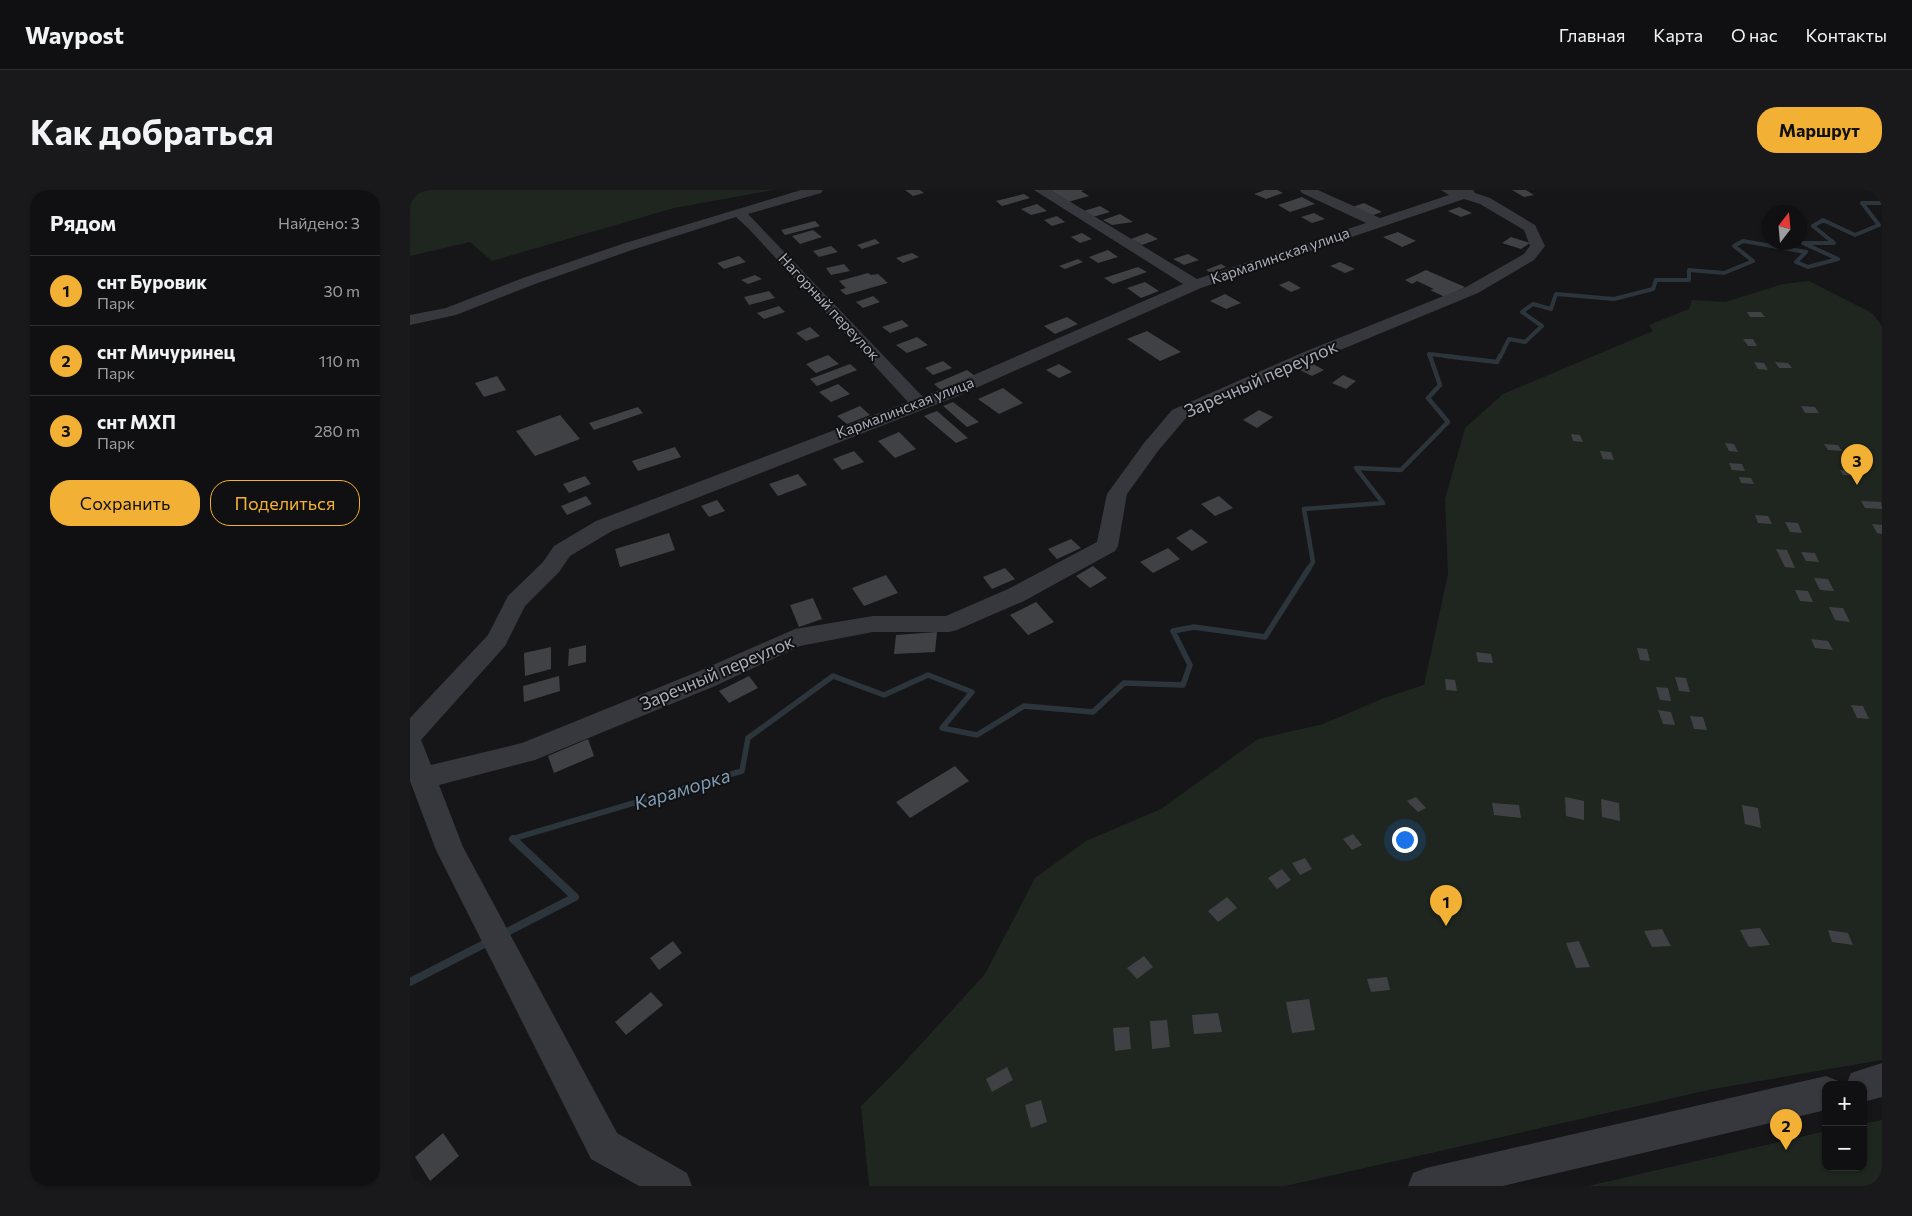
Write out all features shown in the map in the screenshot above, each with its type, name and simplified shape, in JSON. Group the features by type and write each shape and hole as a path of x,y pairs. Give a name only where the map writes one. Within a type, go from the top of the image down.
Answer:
{"street":[{"path":"410,320 450,312 529,281 618,250 738,212 816,190"},
{"path":"1041,190 1195,285"},
{"path":"1307,190 1379,223"},
{"name":"Кармалинская улица","path":"410,736 496,640 516,602 551,567 562,550 604,526 918,403 952,392 1195,285 1379,223 1463,192"},
{"name":"Заречный переулок","path":"423,778 526,753 706,679 795,638 873,624 948,624 1016,595 1107,546 1117,494 1151,447 1179,414 1310,356 1472,290 1529,257 1538,246 1530,228 1485,202 1463,192"},
{"name":"Нагорный переулок","path":"738,212 754,226 918,403"},
{"path":"410,745 450,850 604,1146 674,1186"},
{"path":"1867,1084 1882,1080"},
{"path":"1426,1186 1822,1094"}],"shaded area":[{"path":"410,190 773,190 674,208 492,261 470,242 410,256"},
{"path":"1809,281 1872,313 1882,326 1882,1060 1713,1089 1285,1186 869,1186 861,1106 902,1065 985,974 1035,878 1086,841 1161,809 1258,739 1323,724 1384,698 1424,685 1448,574 1445,499 1465,428 1503,394 1653,331 1649,325 1689,309 1692,300 1725,302 1783,284"},
{"path":"1882,1120 1882,1186 1588,1186 1822,1132 1822,1171 1867,1171 1867,1123"}],"building":[{"path":"905,190 920,190 924,193 913,196"},
{"path":"1046,190 1084,190 1081,191 1089,196 1068,202"},
{"path":"1265,190 1277,190 1283,193 1266,199 1254,194"},
{"path":"1512,190 1526,190 1534,195 1524,197"},
{"path":"1024,194 1030,198 1002,206 996,201"},
{"path":"1302,197 1315,204 1290,212 1278,205"},
{"path":"1364,203 1382,212 1371,216 1353,207"},
{"path":"1037,204 1047,211 1031,215 1021,209"},
{"path":"1100,206 1110,212 1093,217 1084,211"},
{"path":"1459,207 1472,213 1461,217 1448,211"},
{"path":"1314,213 1325,219 1312,223 1301,217"},
{"path":"1120,214 1133,222 1112,225 1103,220"},
{"path":"1057,216 1065,222 1052,226 1044,220"},
{"path":"815,221 820,226 785,235 781,230"},
{"path":"813,230 822,237 800,244 792,236"},
{"path":"1398,232 1416,241 1402,247 1383,237"},
{"path":"1082,233 1092,239 1080,243 1071,237"},
{"path":"1147,233 1158,239 1142,245 1131,239"},
{"path":"1511,237 1530,243 1521,249 1502,243"},
{"path":"875,239 880,243 862,249 857,245"},
{"path":"831,246 838,252 819,257 813,251"},
{"path":"1108,250 1118,257 1098,263 1089,257"},
{"path":"912,253 919,257 903,263 896,258"},
{"path":"1188,254 1199,260 1184,265 1173,259"},
{"path":"739,256 746,262 724,269 717,263"},
{"path":"1078,259 1083,262 1065,269 1059,266"},
{"path":"1340,262 1355,269 1345,273 1330,266"},
{"path":"844,264 850,271 831,275 826,268"},
{"path":"1221,264 1226,267 1211,273 1206,270"},
{"path":"1138,267 1147,272 1113,284 1104,278"},
{"path":"1426,270 1465,287 1445,297 1417,281 1412,284 1405,280"},
{"path":"868,273 871,275 878,274 888,283 846,295 840,290 846,288 839,281"},
{"path":"755,275 762,279 748,284 741,280"},
{"path":"1289,281 1301,288 1291,292 1279,285"},
{"path":"1145,282 1159,291 1141,298 1127,288"},
{"path":"769,291 775,298 749,305 744,297"},
{"path":"1225,294 1241,303 1226,309 1210,301"},
{"path":"873,296 880,302 863,308 856,302"},
{"path":"779,306 785,312 764,319 757,313"},
{"path":"1747,312 1761,312 1765,317 1750,317"},
{"path":"1067,317 1078,324 1055,334 1044,326"},
{"path":"902,320 909,326 890,333 882,327"},
{"path":"810,327 820,336 806,341 796,333"},
{"path":"1147,331 1181,352 1160,361 1127,339"},
{"path":"917,337 928,345 907,353 896,345"},
{"path":"1743,339 1753,339 1757,346 1748,346"},
{"path":"828,355 839,364 816,373 806,364"},
{"path":"943,361 952,368 933,375 925,368"},
{"path":"1754,362 1764,363 1768,370 1758,369"},
{"path":"1775,362 1788,363 1792,368 1779,368"},
{"path":"1311,363 1324,370 1312,376 1298,369"},
{"path":"850,364 857,370 817,386 810,379"},
{"path":"1059,364 1072,372 1059,378 1046,370"},
{"path":"967,370 975,376 942,391 934,384"},
{"path":"1343,375 1356,381 1346,389 1332,383"},
{"path":"497,376 506,390 484,397 475,383"},
{"path":"838,384 850,394 831,402 819,392"},
{"path":"1003,388 1023,403 999,414 978,399"},
{"path":"953,402 979,422 967,427 943,406"},
{"path":"860,406 870,415 847,424 837,416"},
{"path":"1801,406 1815,407 1819,413 1805,413"},
{"path":"638,407 643,413 594,430 589,423"},
{"path":"1259,410 1273,417 1257,428 1243,420"},
{"path":"937,411 968,438 956,443 924,416"},
{"path":"560,415 580,439 535,456 516,431"},
{"path":"899,432 916,449 895,458 878,441"},
{"path":"1571,434 1580,435 1583,442 1573,441"},
{"path":"1725,443 1734,444 1738,452 1729,451"},
{"path":"1824,444 1838,445 1842,451 1828,450"},
{"path":"675,447 681,457 638,471 632,461"},
{"path":"854,451 864,462 842,470 833,459"},
{"path":"1600,451 1611,452 1614,460 1603,459"},
{"path":"1729,463 1742,464 1745,471 1732,470"},
{"path":"1840,470 1853,471 1857,476 1843,475"},
{"path":"798,474 807,485 778,496 769,484"},
{"path":"585,476 591,484 569,493 563,484"},
{"path":"1739,477 1751,478 1754,484 1741,483"},
{"path":"586,496 592,504 567,515 561,506"},
{"path":"1219,496 1233,508 1215,516 1201,504"},
{"path":"717,500 725,511 709,517 701,506"},
{"path":"1861,501 1881,502 1882,509 1865,508"},
{"path":"1755,515 1768,516 1772,524 1758,523"},
{"path":"1785,522 1798,523 1802,533 1790,532"},
{"path":"1872,524 1882,525 1882,534 1877,533"},
{"path":"1191,529 1208,542 1192,551 1176,538"},
{"path":"669,533 675,550 620,567 615,549"},
{"path":"1071,539 1081,548 1057,559 1048,549"},
{"path":"1168,548 1180,559 1153,573 1140,562"},
{"path":"1776,549 1787,550 1795,568 1785,567"},
{"path":"1801,552 1815,553 1819,562 1806,561"},
{"path":"1093,566 1107,578 1090,588 1076,576"},
{"path":"1005,568 1015,579 992,589 983,577"},
{"path":"886,575 898,593 864,606 852,588"},
{"path":"1814,578 1828,579 1834,591 1820,590"},
{"path":"1795,590 1808,591 1813,602 1800,601"},
{"path":"813,598 822,619 799,627 790,605"},
{"path":"1036,602 1054,622 1028,635 1010,615"},
{"path":"1829,607 1843,608 1850,622 1835,620"},
{"path":"937,632 935,652 894,654 896,635"},
{"path":"1811,639 1828,641 1833,650 1815,648"},
{"path":"586,645 586,662 568,666 569,649"},
{"path":"551,647 551,669 525,676 524,653"},
{"path":"1637,648 1647,649 1650,661 1640,660"},
{"path":"1476,652 1491,654 1493,663 1478,662"},
{"path":"559,676 560,691 524,702 523,686"},
{"path":"749,676 758,688 729,703 719,691"},
{"path":"1675,677 1686,678 1690,692 1679,691"},
{"path":"1445,679 1455,680 1457,691 1446,690"},
{"path":"1656,687 1668,688 1671,701 1660,700"},
{"path":"1851,705 1863,706 1869,719 1857,718"},
{"path":"1658,710 1671,712 1675,725 1663,724"},
{"path":"1690,716 1703,717 1707,730 1694,729"},
{"path":"588,739 594,756 554,773 548,756"},
{"path":"955,766 969,781 910,818 896,802"},
{"path":"1416,797 1426,808 1418,812 1407,801"},
{"path":"1565,797 1584,801 1584,820 1566,816"},
{"path":"1601,799 1619,803 1620,821 1602,817"},
{"path":"1492,803 1519,805 1521,818 1494,815"},
{"path":"1742,805 1758,808 1761,828 1745,824"},
{"path":"1353,834 1362,845 1352,850 1343,839"},
{"path":"1305,858 1312,869 1300,875 1292,863"},
{"path":"1282,869 1291,880 1277,889 1268,878"},
{"path":"1227,897 1237,908 1218,922 1208,911"},
{"path":"1760,928 1770,945 1749,947 1740,930"},
{"path":"1662,929 1671,946 1652,947 1644,931"},
{"path":"1828,930 1848,933 1853,945 1832,942"},
{"path":"673,941 682,953 659,970 650,958"},
{"path":"1579,941 1590,967 1576,968 1566,943"},
{"path":"1144,956 1153,967 1137,979 1127,968"},
{"path":"1387,977 1390,990 1371,992 1367,979"},
{"path":"651,992 663,1005 626,1035 615,1022"},
{"path":"1309,999 1315,1030 1292,1033 1286,1002"},
{"path":"1218,1013 1222,1032 1194,1034 1192,1015"},
{"path":"1167,1020 1170,1047 1152,1049 1150,1021"},
{"path":"1129,1027 1131,1049 1115,1051 1113,1028"},
{"path":"1007,1067 1013,1080 992,1092 986,1079"},
{"path":"1041,1100 1047,1122 1031,1128 1025,1105"},
{"path":"443,1133 459,1156 430,1181 415,1157"}],"waterway":[{"name":"Караморка","path":"1500,357 1509,339 1525,342 1542,326 1522,312 1533,304 1551,309 1556,294 1614,299 1653,289 1656,280 1689,280 1689,270 1724,273 1753,261 1734,246 1743,241 1806,252 1796,262 1808,267 1838,259 1803,243 1834,243 1813,226 1823,220 1855,235 1879,225 1862,203 1882,203"},
{"name":"Караморка","path":"1430,357 1429,354 1456,357"},
{"name":"Караморка","path":"1308,570 1313,562 1304,509 1383,503 1356,468 1401,470 1448,422 1428,398 1440,385 1430,356"},
{"name":"Караморка","path":"1445,356 1497,362 1500,356"},
{"name":"Караморка","path":"514,841 512,839 742,771 748,738 833,676 884,695 928,675 972,692 942,728 977,735 1024,706 1093,712 1124,683 1183,685 1190,665 1173,631 1194,627 1265,637 1309,568"},
{"name":"Караморка","path":"503,934 575,897 513,839"},
{"name":"Караморка","path":"410,982 488,942"}],"place":[{"name":"снт МХП","path":"1857,485"},
{"name":"снт Буровик","path":"1446,926"},
{"name":"снт Мичуринец","path":"1786,1150"}]}
